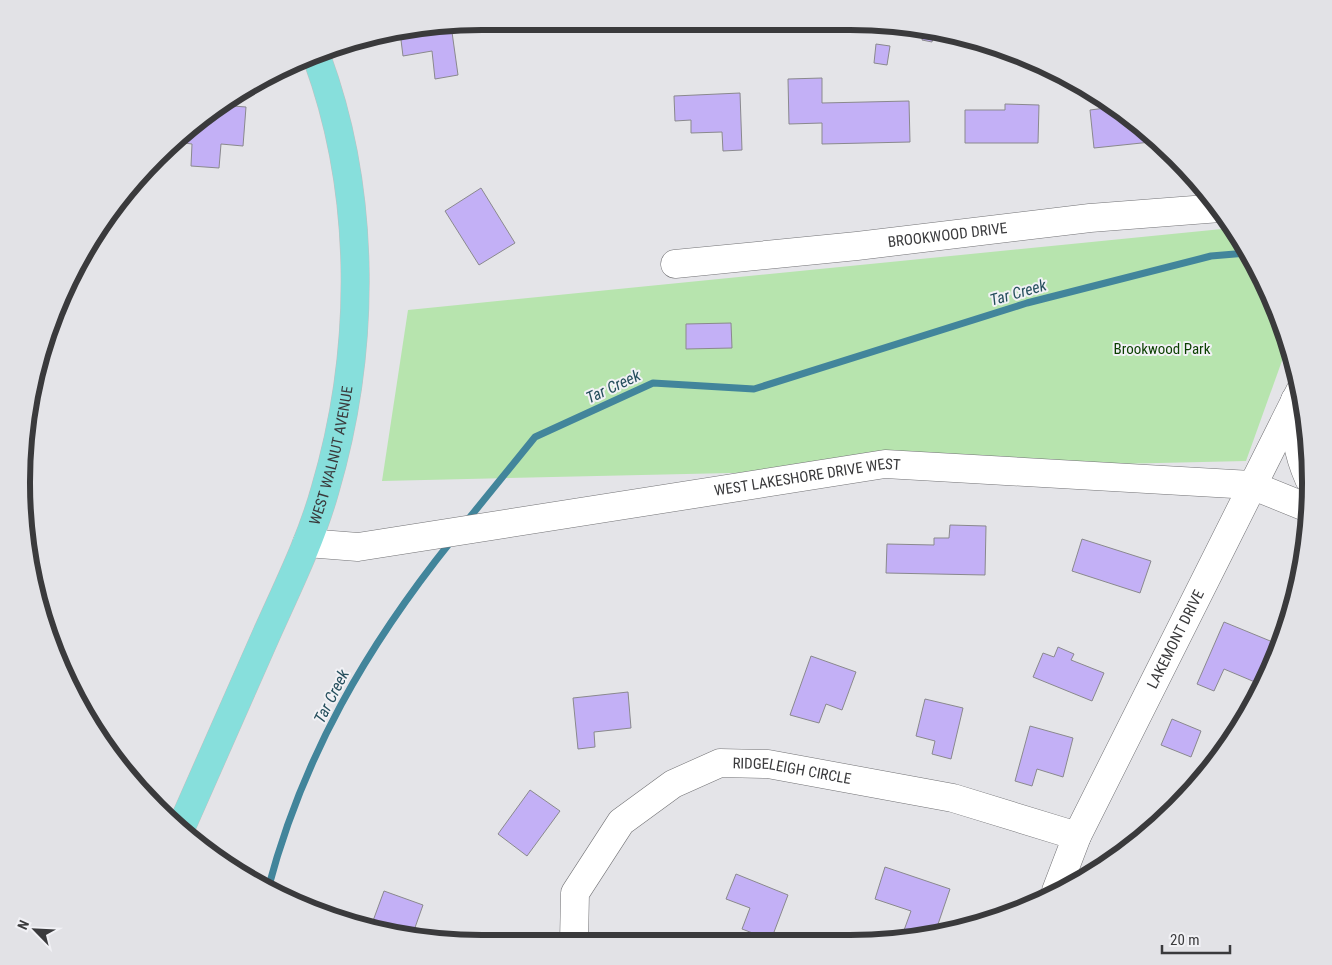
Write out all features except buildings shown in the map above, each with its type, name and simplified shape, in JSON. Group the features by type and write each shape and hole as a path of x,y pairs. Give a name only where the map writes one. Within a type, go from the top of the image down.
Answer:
{"main road":[{"name":"WEST WALNUT AVENUE","path":"183,822 307,543 325,491 339,438 350,378 355,271 347,177 330,95 318,61"}],"street":[{"name":"BROOKWOOD DRIVE","path":"675,264 857,246 1090,218 1209,209"},
{"name":"LAKEMONT DRIVE","path":"1059,883 1077,836 1294,401"},
{"path":"1295,408 1294,421 1301,455"},
{"name":"WEST LAKESHORE DRIVE WEST","path":"307,543 358,547 885,464 1251,485 1301,505"},
{"name":"RIDGELEIGH CIRCLE","path":"574,935 575,892 621,822 673,784 720,763 768,764 954,798 1077,836"}],"green space":[{"name":"Brookwood Park","path":"1224,229 1241,256 1268,309 1284,355 1246,461 382,481 408,310"}],"waterway":[{"name":"Tar Creek","path":"466,522 535,437 653,383 754,389 1027,303 1211,256 1240,254"},
{"name":"Tar Creek","path":"270,882 282,840 300,793 319,748 341,704 392,621 452,540"}]}
